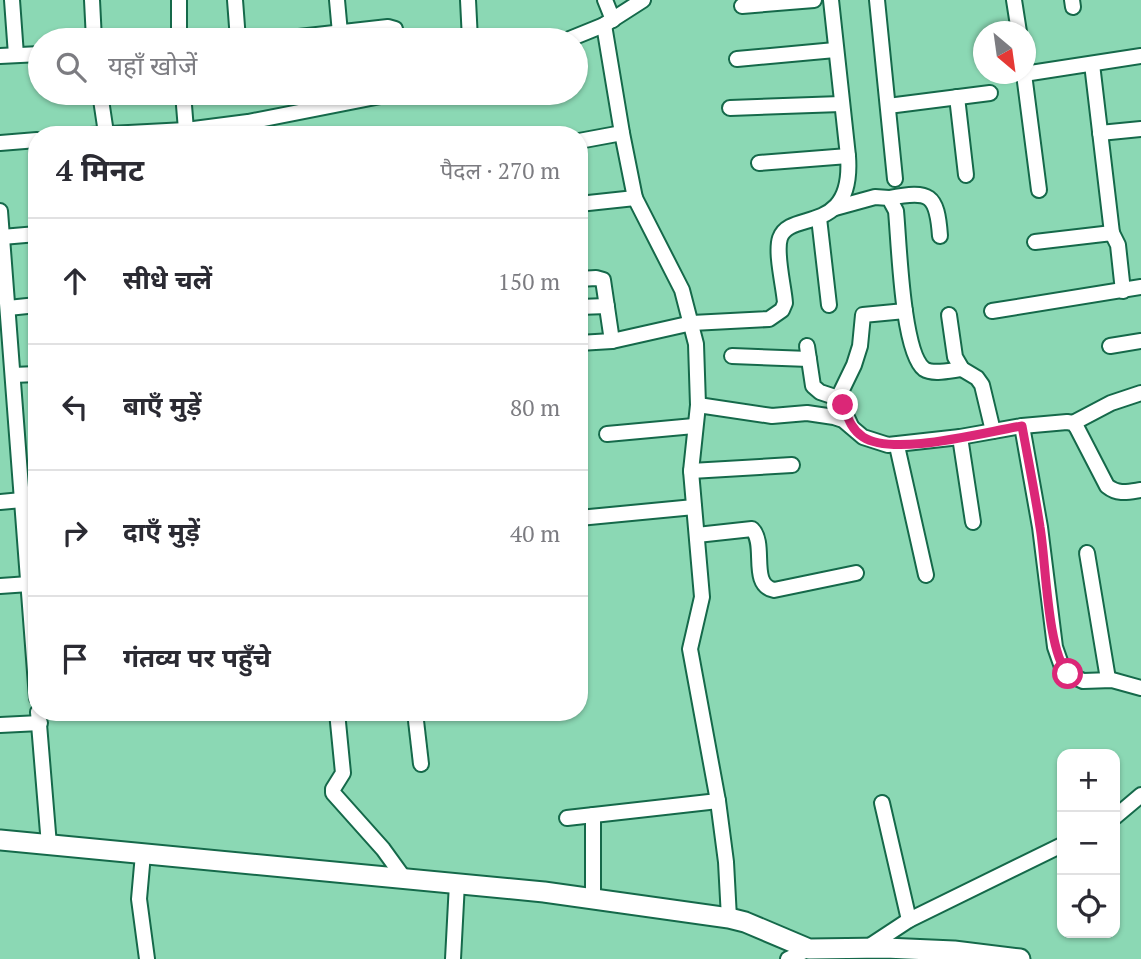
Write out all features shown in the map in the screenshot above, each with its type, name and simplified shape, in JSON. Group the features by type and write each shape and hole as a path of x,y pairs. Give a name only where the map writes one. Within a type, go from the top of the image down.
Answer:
{"street":[{"path":"12,0 16,55"},
{"path":"92,0 93,28"},
{"path":"179,0 179,28"},
{"path":"234,0 237,28"},
{"path":"337,0 340,28"},
{"path":"468,0 469,28"},
{"path":"606,0 622,133 635,198 682,290 696,344 698,405 691,471 702,597 690,649 718,801 726,862 729,918"},
{"path":"588,31 608,23 643,0"},
{"path":"742,6 814,0"},
{"path":"831,0 848,156 846,188 834,209"},
{"path":"877,0 895,179"},
{"path":"1014,0 1017,21"},
{"path":"737,59 835,50"},
{"path":"0,56 28,54"},
{"path":"1036,72 1141,56"},
{"path":"1092,64 1112,233 1118,244 1123,291"},
{"path":"1025,84 1039,190"},
{"path":"888,106 990,93"},
{"path":"957,97 966,175"},
{"path":"730,108 841,104"},
{"path":"102,105 105,126"},
{"path":"184,105 186,126"},
{"path":"256,126 345,105"},
{"path":"1100,133 1141,129"},
{"path":"588,139 622,133"},
{"path":"0,143 28,141"},
{"path":"759,163 848,156"},
{"path":"588,342 612,341 692,323 769,319 782,310 785,303 779,240 782,234 834,209 875,197 889,198 907,194 929,197 939,216 940,236"},
{"path":"588,203 635,198"},
{"path":"889,198 896,211 910,343 924,368 929,371 962,369"},
{"path":"0,211 28,572"},
{"path":"819,218 829,305"},
{"path":"1035,242 1112,233"},
{"path":"2,237 28,235"},
{"path":"588,278 603,280 612,341"},
{"path":"992,311 1141,287"},
{"path":"8,308 28,306"},
{"path":"588,307 607,306"},
{"path":"838,398 855,365 863,315 905,311"},
{"path":"949,315 955,357 962,369 977,378 982,385 993,430"},
{"path":"1110,346 1141,341"},
{"path":"732,356 808,353 813,386 820,393 838,398"},
{"path":"13,375 28,374"},
{"path":"698,405 772,416 807,413 821,415 843,420 863,437 897,446 1022,426 1060,422 1073,424 1111,403 1141,393"},
{"path":"838,398 851,427"},
{"path":"1073,424 1107,486 1122,493 1141,490"},
{"path":"607,434 694,426"},
{"path":"1022,426 1040,527 1058,657 1062,667 1077,679 1089,682 1108,679 1141,688"},
{"path":"960,437 973,522"},
{"path":"897,446 926,575"},
{"path":"691,471 792,465"},
{"path":"0,502 22,500"},
{"path":"588,517 694,507"},
{"path":"697,535 752,529 758,540 761,578 767,589 774,590 856,573"},
{"path":"1087,552 1108,679"},
{"path":"0,586 28,584"},
{"path":"0,725 28,720"},
{"path":"39,721 49,845"},
{"path":"338,721 343,773 332,789 333,793 383,849 404,878"},
{"path":"416,721 421,764"},
{"path":"1120,813 1141,795"},
{"path":"567,818 718,801"},
{"path":"882,803 909,920"},
{"path":"593,815 593,899"},
{"path":"0,840 457,883 593,899 729,918 809,949"},
{"path":"868,947 909,920 1057,847"},
{"path":"143,854 139,900 147,959"},
{"path":"453,959 457,883"},
{"path":"788,959 809,949 868,947 1020,959"}],"route":[{"path":"843,405 851,427 863,437 888,445 897,446 1022,426 1040,527 1055,647 1062,667 1068,674"}]}
